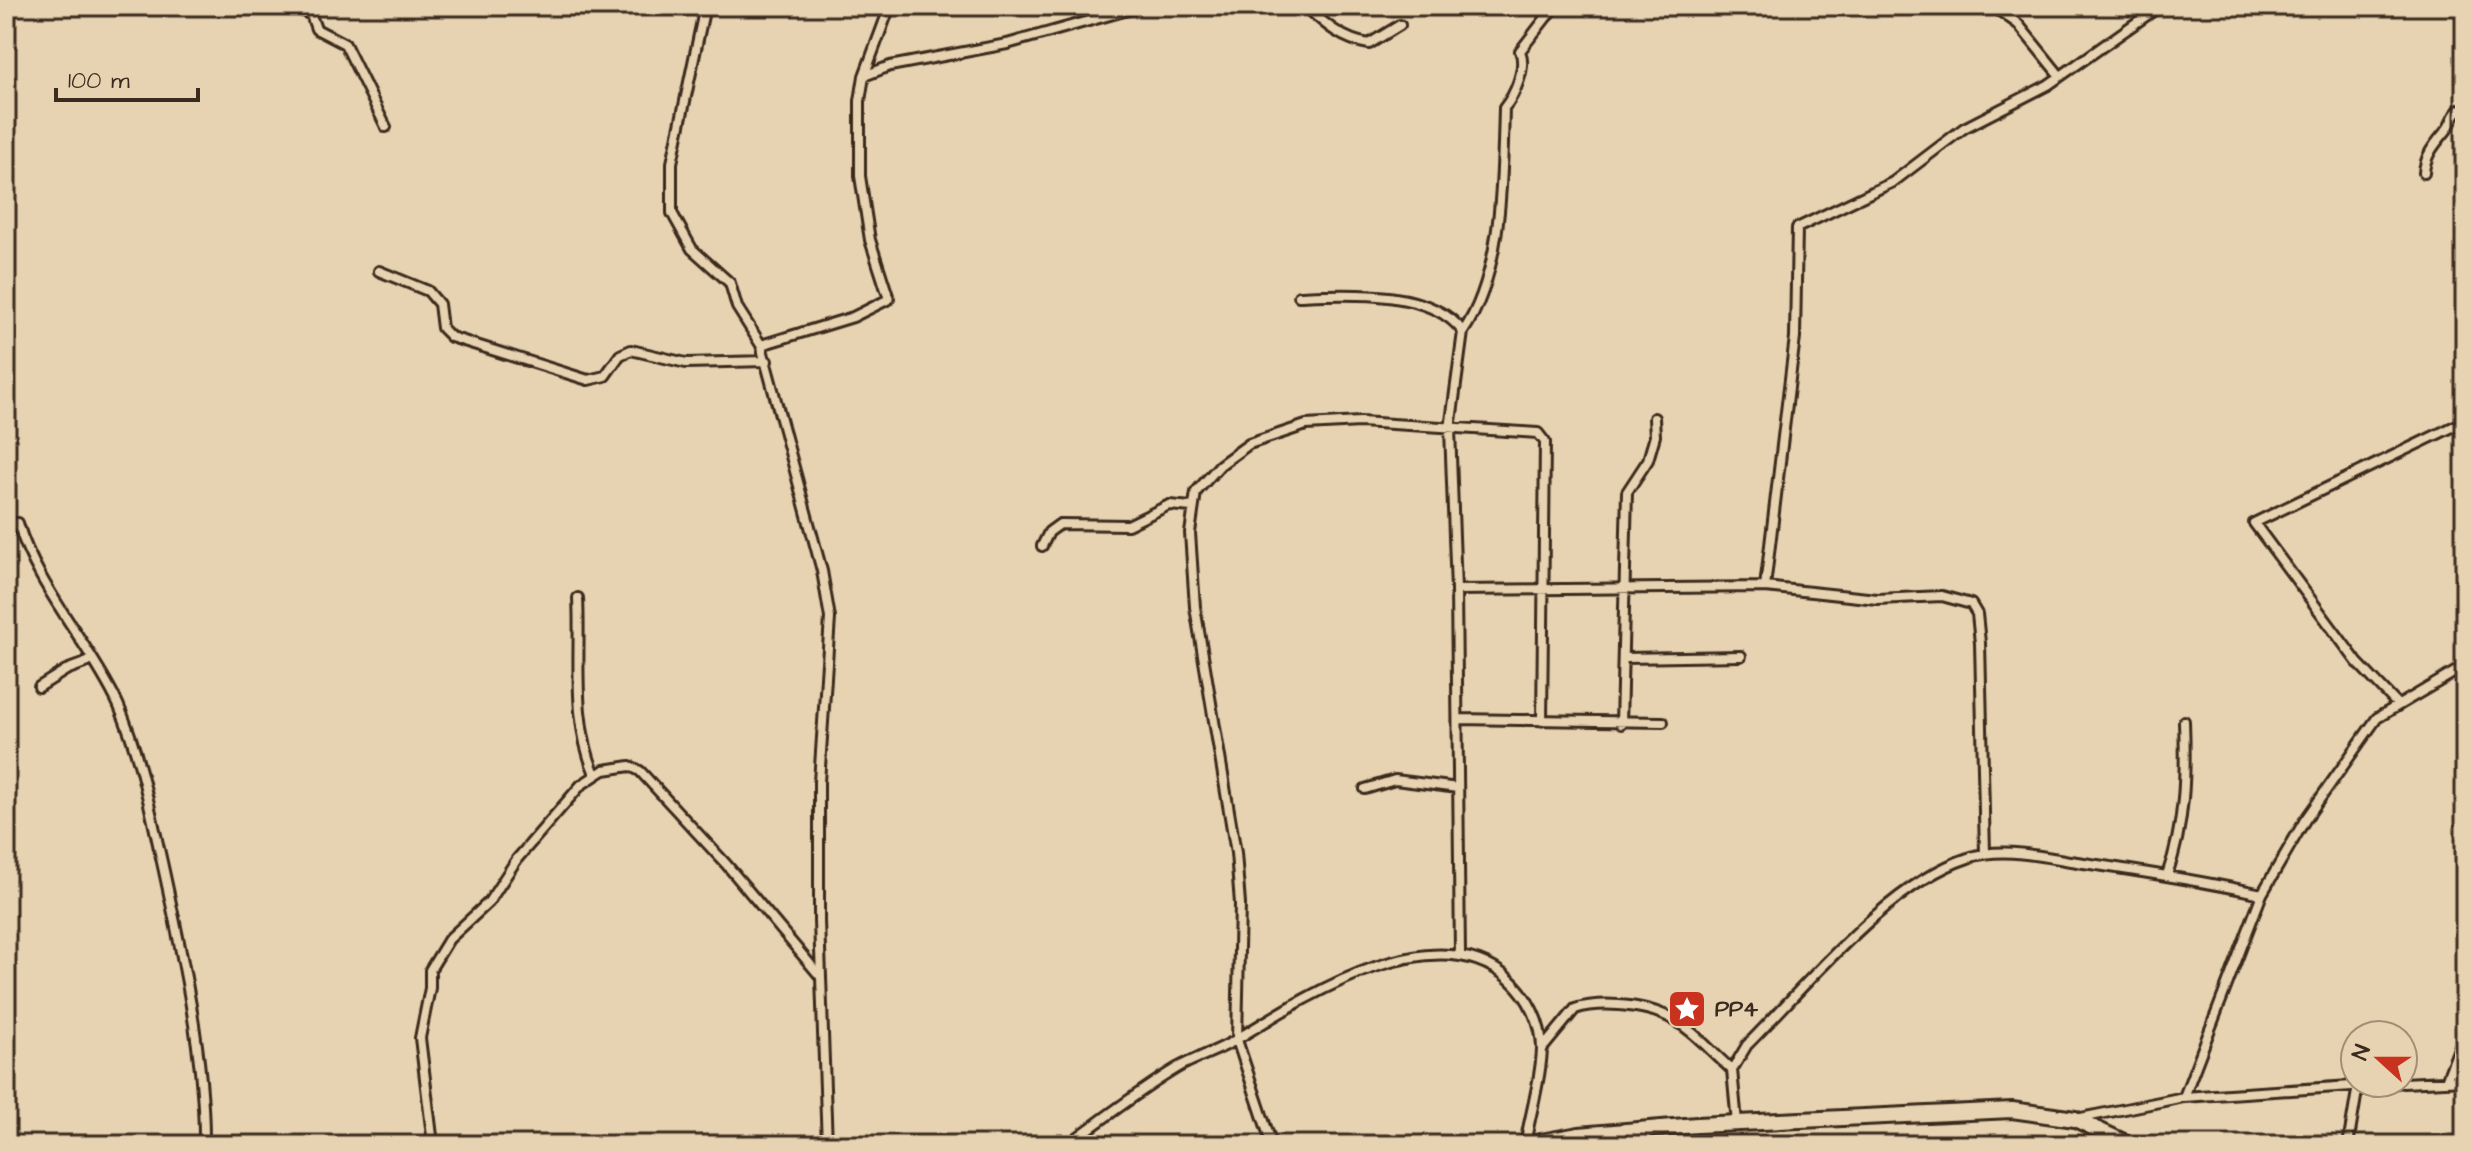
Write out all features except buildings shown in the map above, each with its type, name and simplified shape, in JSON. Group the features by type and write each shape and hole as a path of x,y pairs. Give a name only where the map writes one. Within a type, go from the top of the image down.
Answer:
{"highway":[{"path":"1524,1145 1644,1129 1973,1110 2012,1110 2075,1119 2130,1145"}],"street":[{"path":"292,6 311,15 316,29 345,44 386,127"},
{"path":"705,6 674,150 670,198 672,213 692,249 730,283 737,307 761,345 822,571 830,618 819,782 820,976 827,1145"},
{"path":"761,345 853,317 889,299 870,240 860,176 860,101 864,76 890,6"},
{"path":"864,76 890,66 1007,44 1142,6"},
{"path":"1305,6 1344,38 1357,42 1369,44 1400,25"},
{"path":"1460,954 1456,590 1450,429 1463,332 1475,315 1490,267 1502,171 1504,108 1511,101 1522,68 1520,51 1555,6"},
{"path":"1993,6 2018,24 2060,76"},
{"path":"1765,587 1795,337 1797,228 1893,182 1981,116 2021,100 2160,6"},
{"path":"2424,173 2436,138 2445,132 2454,113 2465,107"},
{"path":"379,271 428,291 439,304 442,328 451,337 588,380 605,376 617,358 631,350 686,363 767,361"},
{"path":"1299,296 1383,295 1428,307 1457,323 1463,332"},
{"path":"1617,724 1625,658 1627,492 1648,460 1655,436 1654,418"},
{"path":"2397,704 2357,662 2254,523 2465,421"},
{"path":"1272,1145 1237,1040 1240,904 1236,853 1195,607 1192,507 1199,485 1249,444 1306,425 1360,422 1531,431 1542,437 1542,721"},
{"path":"1042,546 1049,532 1060,524 1128,525 1169,505 1192,507"},
{"path":"6,525 18,523 46,580 118,704 144,780 179,938 204,1113 204,1145"},
{"path":"1456,590 1765,587 1877,599 1942,596 1974,607 1980,643 1985,854"},
{"path":"578,598 578,681 586,752 595,774"},
{"path":"1625,658 1741,656"},
{"path":"39,687 66,670 93,660"},
{"path":"2184,1097 2262,894 2305,820 2377,718 2465,666"},
{"path":"1458,719 1617,724 1663,722"},
{"path":"2167,875 2179,831 2186,766 2184,721"},
{"path":"432,1136 420,1038 430,988 430,970 449,939 489,902 517,859 581,785 595,774 622,766 640,771 726,864 820,976"},
{"path":"1365,789 1395,780 1458,788"},
{"path":"1737,1123 1732,1070 1747,1045 1889,905 1916,883 1969,857 1985,854 2041,856 2167,875 2262,894"},
{"path":"1067,1145 1178,1067 1237,1040 1293,1004 1376,967 1460,954 1497,969 1514,983 1533,1011 1542,1049 1524,1145"},
{"path":"1542,1049 1575,1009 1597,1005 1650,1007 1668,1014 1732,1070"},
{"path":"2446,1081 2465,1033"},
{"path":"2419,1082 2465,1080"},
{"path":"2075,1119 2184,1097 2339,1086"},
{"path":"2348,1145 2356,1099"},
{"path":"1644,1129 1646,1145"}],"place":[{"name":"PP4","path":"1687,1009"}]}
